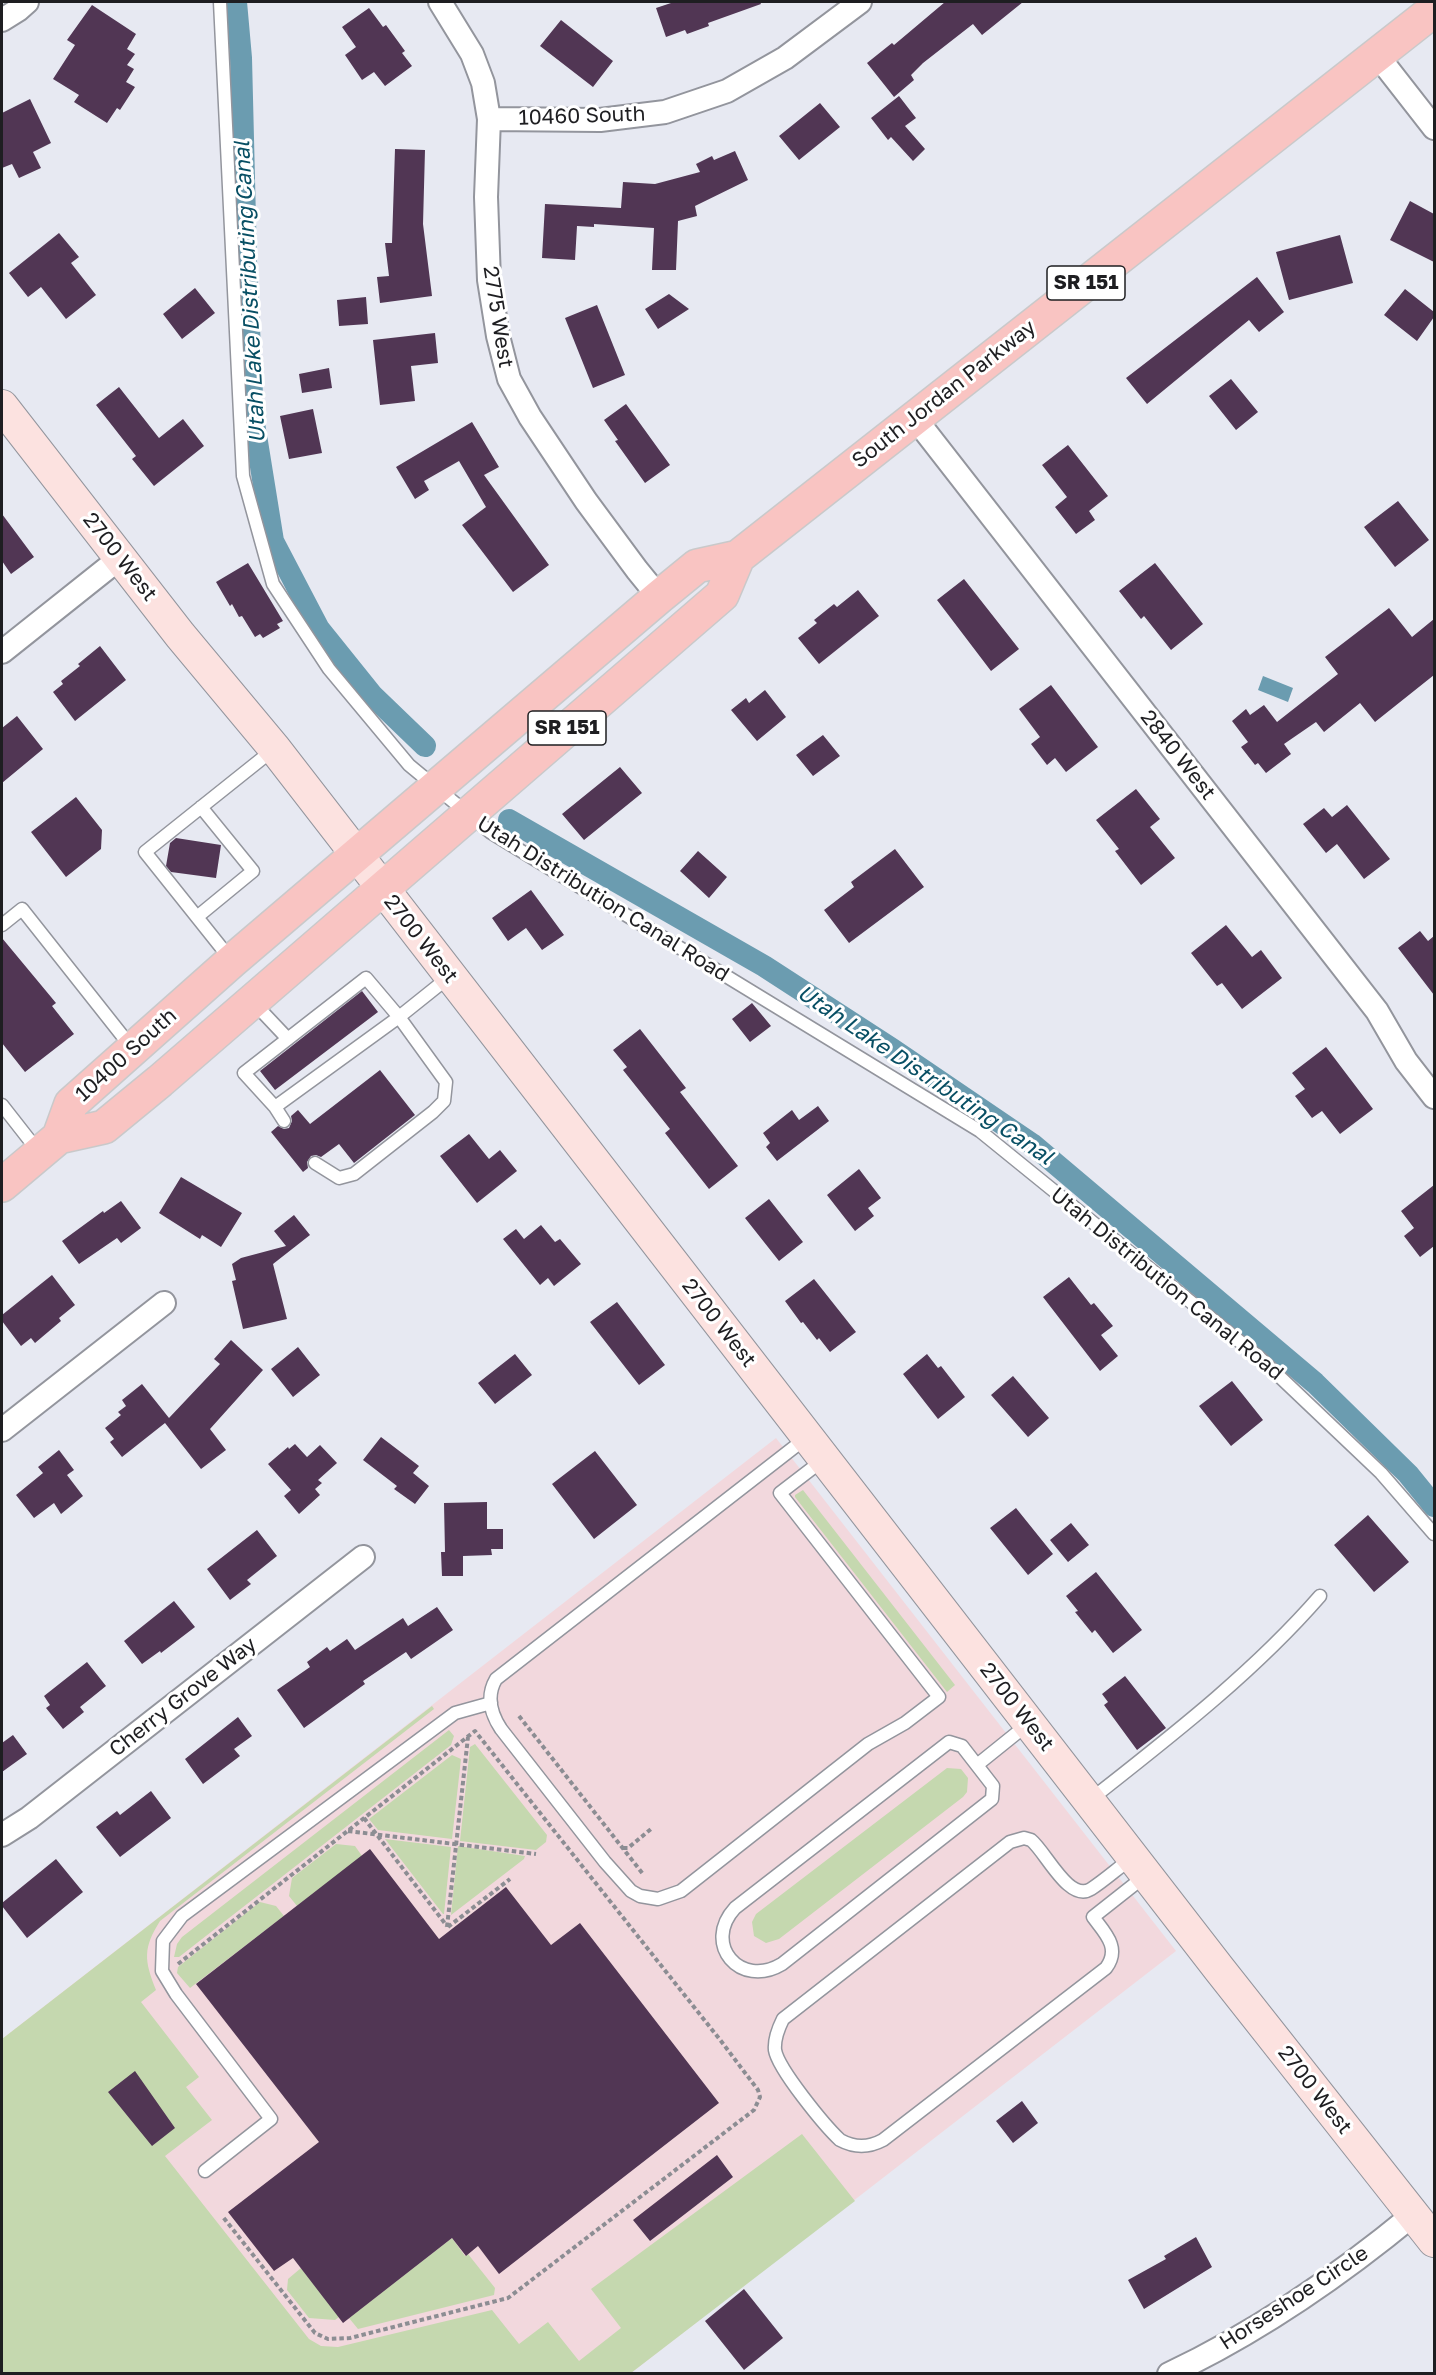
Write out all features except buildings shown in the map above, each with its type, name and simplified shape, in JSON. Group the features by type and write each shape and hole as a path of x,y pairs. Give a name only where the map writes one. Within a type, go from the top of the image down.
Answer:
{"main road":[{"name":"South Jordan Parkway","path":"357,855 697,566 738,557 1434,10"},
{"name":"2700 West","path":"2,406 120,558 275,748 1140,1866 1434,2241"},
{"name":"South Jordan Parkway","path":"382,888 722,595 738,557"},
{"name":"10400 South","path":"50,1145 71,1104 357,855"},
{"name":"10400 South","path":"50,1145 104,1127 382,888"},
{"name":"SR 151","path":"2,1185 50,1145"}],"street":[{"path":"2,20 27,2"},
{"name":"2775 West","path":"440,2 472,54 483,83 489,119 486,197 489,280 508,379 530,417 586,501 659,597"},
{"name":"10460 South","path":"489,119 600,120 665,112 727,91 785,58 860,2"},
{"path":"1377,55 1434,128"},
{"name":"2840 West","path":"914,417 1377,1011 1406,1061 1434,1097"},
{"path":"2,651 120,558"},
{"path":"2,1430 164,1304"},
{"name":"Cherry Grove Way","path":"2,1835 29,1818 363,1557"},
{"name":"Horseshoe Circle","path":"1169,2373 1228,2343 1301,2299 1414,2214"}],"lane":[{"name":"Utah Distribution Canal Road","path":"220,2 243,476 273,584 329,669 409,765 490,832 980,1131 1260,1358 1381,1473 1434,1534"},
{"path":"232,962 145,852 275,748"},
{"path":"197,917 253,871 201,807"},
{"path":"2,925 22,909 133,1049"},
{"path":"275,1107 399,1017 450,976"},
{"path":"284,1121 275,1107 244,1073 366,978 399,1017 446,1082 444,1101 354,1174 339,1178 315,1162"},
{"path":"252,1000 288,1039"},
{"path":"2,1105 50,1145"},
{"path":"816,1448 780,1493 939,1696 905,1723 868,1744 681,1891 669,1897 649,1899 631,1891 624,1884 501,1729 494,1716 491,1690 496,1679 816,1448"},
{"path":"1089,1800 1180,1729 1294,1626 1320,1596"},
{"path":"205,2171 272,2119 162,1971 163,1941 182,1916 455,1713 491,1703"},
{"path":"977,1765 1029,1723"},
{"path":"949,1742 959,1744 977,1765 993,1786 992,1799 782,1964 754,1972 744,1969 729,1957 724,1947 723,1926 735,1908 935,1751 949,1742"},
{"path":"1017,1838 1031,1840 1070,1888 1080,1893 1140,1866 1093,1917 1113,1946 1113,1954 1106,1968 883,2140 866,2147 840,2140 783,2070 775,2050 778,2028 783,2019 1017,1838"}],"path":[{"path":"519,1716 643,1874"},
{"path":"172,1968 475,1731 721,2041 758,2090 760,2097 754,2110 508,2298 350,2338 328,2339 315,2333 223,2217"},
{"path":"447,1927 468,1737"},
{"path":"364,1818 447,1927"},
{"path":"622,1848 628,1848 651,1829"},
{"path":"347,1831 536,1854"},
{"path":"447,1927 510,1878"}],"shaded area":[{"path":"776,1438 1176,1951 631,2373 2,2374 2,2039"}],"green space":[{"path":"803,1490 955,1685 947,1692 795,1497"},
{"path":"432,1706 434,1709 160,1921 148,1947 149,1970 156,1990 141,2002 199,2077 186,2087 212,2120 165,2156 309,2339 321,2346 338,2347 492,2310 519,2344 548,2322 579,2361 621,2328 591,2289 802,2134 855,2201 631,2373 2,2373 2,2039"},
{"path":"449,1730 454,1736 451,1745 179,1957 174,1957 177,1944 182,1937"},
{"path":"475,1744 547,1835 546,1842 536,1850 460,1841 470,1747"},
{"path":"452,1755 461,1759 452,1839 378,1830 369,1819"},
{"path":"947,1768 961,1769 968,1778 967,1792 963,1797 779,1939 766,1943 754,1936 752,1922 756,1914"},
{"path":"385,1839 451,1847 444,1914 443,1914"},
{"path":"336,1844 355,1846 362,1856 297,1906 289,1896 292,1878"},
{"path":"458,1846 525,1856 451,1915"},
{"path":"260,1902 276,1906 284,1916 190,1988 177,1973 178,1967"},
{"path":"452,2238 465,2256 468,2254 495,2288 494,2295 358,2329 349,2318"},
{"path":"301,2268 339,2317 335,2320 309,2318 287,2290 288,2279"}],"water":[{"path":"1263,676 1293,688 1288,702 1258,690"}],"waterway":[{"name":"Utah Lake Distributing Canal","path":"236,2 241,58 253,417 273,541 319,629 372,695 425,746"},
{"name":"Utah Lake Distributing Canal","path":"509,820 764,966 1032,1144 1315,1383 1408,1474 1434,1506"}]}
